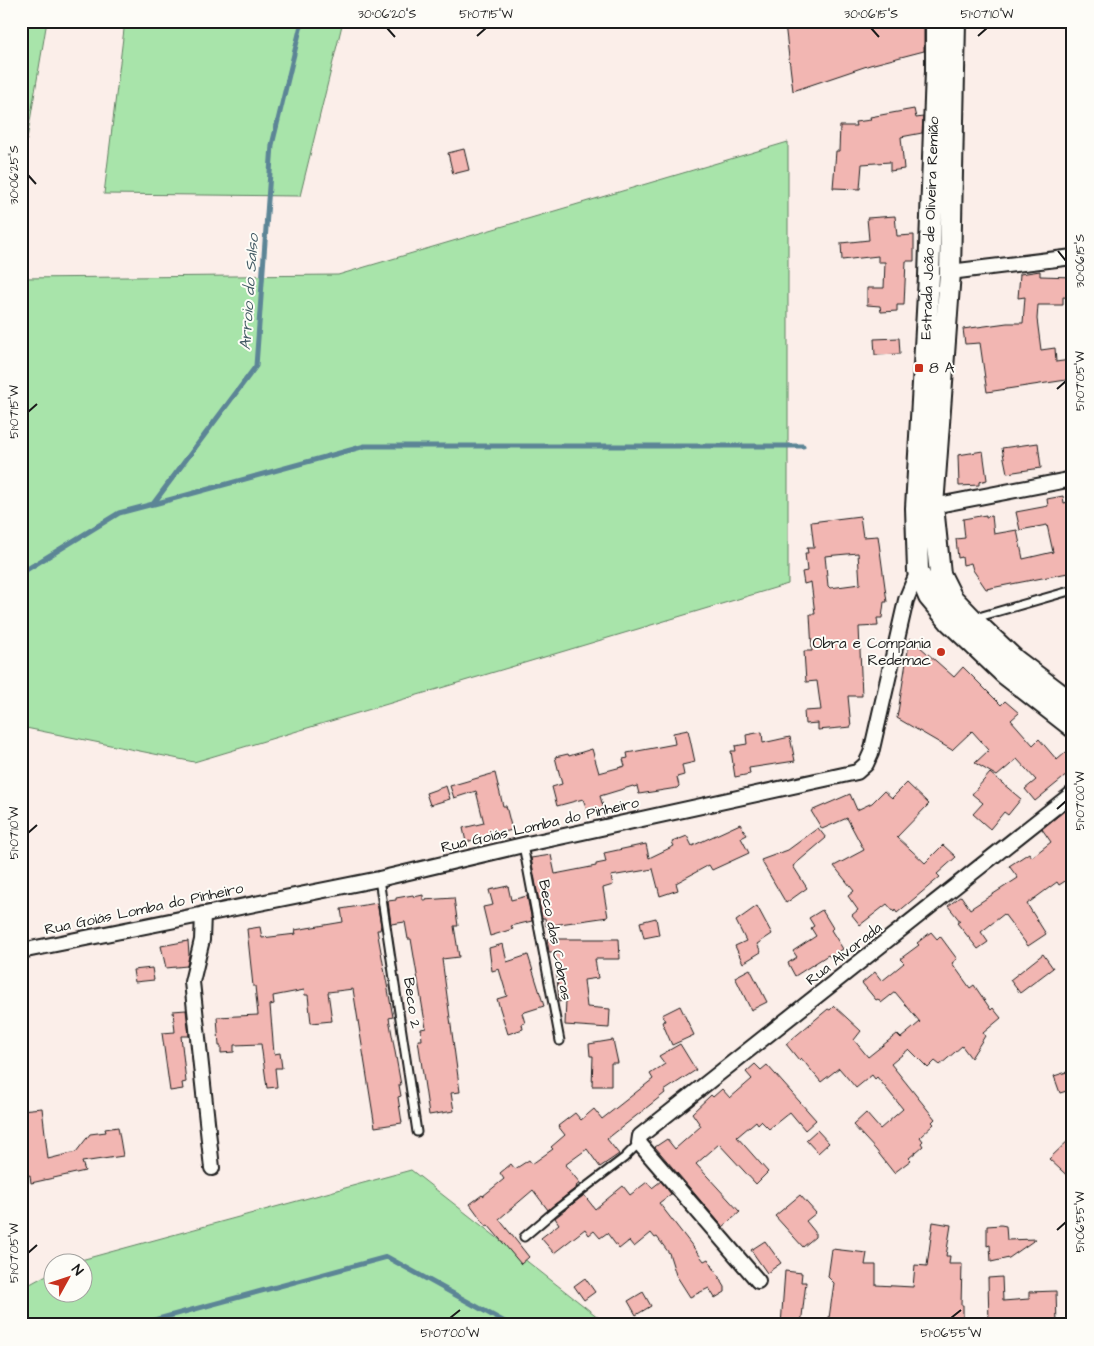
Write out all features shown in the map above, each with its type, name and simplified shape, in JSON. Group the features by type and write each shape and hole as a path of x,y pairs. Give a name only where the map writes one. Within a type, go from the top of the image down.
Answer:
{"main road":[{"name":"Estrada João de Oliveira Remião","path":"936,21 929,276 916,508 918,571 929,597 950,622 1004,674 1073,727"},
{"name":"Estrada João de Oliveira Remião","path":"954,21 950,272 933,506 940,574 952,598 972,618 1015,660 1073,704"}],"street":[{"path":"950,272 1073,257"},
{"path":"933,506 1073,479"},
{"name":"Rua Goiás Lomba do Pinheiro","path":"21,951 379,879 522,845 857,772 866,764 871,753 906,600 918,571"},
{"name":"Rua Alvorada","path":"639,1142 640,1136 1073,793"},
{"path":"203,914 202,940 192,982 212,1168"},
{"path":"639,1142 758,1281"}],"lane":[{"path":"972,618 1073,590"},
{"name":"Beco das Cobras","path":"522,845 560,1041"},
{"name":"Beco 2","path":"379,879 417,1132"},
{"name":"Rua Alvorada","path":"524,1237 624,1158 639,1142"}],"green space":[{"path":"21,21 47,21 21,174"},
{"path":"125,21 343,21 300,196 104,194"},
{"path":"788,142 788,584 194,762 21,727 21,278 338,275"},
{"path":"411,1170 608,1325 21,1325 21,1289 42,1277 42,1304 92,1304 92,1257"}],"building":[{"path":"794,21 924,21 924,51 870,65 793,91 785,24"},
{"path":"914,109 916,118 923,117 922,133 901,137 904,169 890,171 890,162 862,164 860,189 833,188 836,151 839,151 840,126 856,126 855,122 871,120 870,117"},
{"path":"464,149 469,170 453,174 448,153"},
{"path":"895,216 897,236 914,235 914,261 906,261 904,305 897,305 897,311 881,312 880,306 867,305 867,288 884,288 885,262 878,262 878,256 842,260 841,243 869,240 867,218"},
{"path":"1040,271 1040,276 1073,277 1073,298 1063,297 1063,305 1038,305 1037,319 1041,350 1055,348 1056,362 1070,360 1073,379 987,392 980,343 965,344 963,329 1007,323 1023,323 1025,297 1018,298 1020,274"},
{"path":"899,338 900,354 875,355 874,339"},
{"path":"1038,443 1041,468 1007,473 1002,448"},
{"path":"983,451 987,480 979,482 979,485 959,486 958,455"},
{"path":"1063,496 1064,503 1073,501 1073,520 1069,521 1073,540 1073,572 986,589 973,570 971,563 963,565 962,557 958,558 956,539 965,538 963,519 986,515 986,517 992,516 994,534 1017,530 1023,559 1053,552 1047,525 1020,530 1016,512 1048,506 1047,499"},
{"path":"860,516 863,537 878,536 887,602 884,602 882,618 877,618 878,626 859,627 862,696 848,696 851,727 818,730 818,723 805,724 804,711 821,710 817,681 806,682 804,651 812,651 810,614 815,614 811,582 804,584 802,572 807,571 805,553 808,553 807,548 814,548 811,522","holes":["858,553 860,584 830,588 828,586 825,556"]},
{"path":"910,638 954,677 963,667 1001,705 1005,701 1019,713 1011,720 1033,745 1039,739 1057,760 1073,746 1073,770 1035,801 1025,789 1036,780 1017,759 997,776 975,763 989,750 972,731 952,750 897,718"},
{"path":"688,730 695,762 682,765 684,775 677,777 679,786 677,788 639,794 637,786 633,786 600,796 604,810 589,815 583,799 557,806 552,787 562,784 555,757 568,754 569,756 592,749 599,773 625,766 623,759 628,758 627,753 675,744 673,733"},
{"path":"762,732 763,743 790,737 795,761 749,768 750,774 735,777 731,751 736,751 735,746 747,744 746,735"},
{"path":"495,773 503,806 506,806 512,830 466,842 463,828 484,823 476,791 454,798 450,786"},
{"path":"990,773 1021,799 1008,815 1004,812 990,829 973,814 983,803 972,794"},
{"path":"907,783 929,804 897,837 925,863 943,845 956,857 937,874 940,877 897,913 887,904 860,925 852,915 858,910 848,896 854,891 834,866 864,850 847,818 822,829 811,811 850,794 857,810 872,803 884,791 892,798"},
{"path":"446,786 450,799 430,805 426,793"},
{"path":"1073,804 1073,876 1059,885 1057,882 1027,904 1046,934 1028,946 1004,914 981,932 988,942 978,949 957,923 960,921 948,906 961,896 970,909 1018,878 1009,866 1029,853 1032,857 1051,842 1042,829"},
{"path":"740,824 747,835 741,838 749,853 712,870 709,865 676,883 678,890 660,896 653,869 611,876 613,885 603,888 608,917 546,926 545,918 542,918 531,858 551,855 555,874 596,866 596,864 606,862 604,853 646,844 649,858 674,846 672,842 687,836 692,846"},
{"path":"818,828 826,838 793,866 807,888 786,903 761,860 788,850"},
{"path":"508,886 511,900 527,896 532,921 511,926 513,929 490,936 483,907 493,905 489,890"},
{"path":"413,895 414,897 423,895 423,900 454,898 458,926 454,926 459,957 442,959 460,1092 451,1093 454,1111 429,1115 418,1040 422,1040 421,1029 426,1028 411,939 408,939 405,922 391,924 388,901"},
{"path":"377,903 381,925 380,930 377,930 393,1017 389,1018 401,1085 399,1085 401,1096 398,1097 402,1123 375,1127 353,989 328,992 332,1021 311,1023 308,995 305,995 304,990 273,996 274,1004 270,1005 274,1054 280,1053 282,1068 275,1068 277,1087 267,1088 261,1044 234,1045 234,1052 221,1053 217,1017 258,1015 247,929 260,927 262,938 296,934 295,930 343,922 341,909"},
{"path":"757,906 772,934 757,944 761,952 743,963 735,946 746,941 736,921"},
{"path":"822,910 833,928 831,930 843,949 830,957 828,955 795,976 788,963 797,957 793,951 816,936 811,928 814,926 809,918"},
{"path":"656,918 659,935 644,938 640,922"},
{"path":"931,932 937,939 940,936 957,959 952,963 970,988 974,985 991,1010 993,1008 1001,1018 983,1033 985,1036 971,1058 962,1046 940,1065 935,1061 928,1068 909,1049 891,1064 935,1119 932,1122 934,1124 920,1137 923,1141 921,1143 923,1146 909,1158 911,1160 894,1173 853,1125 866,1113 880,1129 903,1109 877,1077 875,1079 872,1075 856,1088 839,1068 821,1082 801,1058 799,1060 786,1044 834,1006 861,1031 854,1040 868,1057 897,1034 901,1038 920,1022 895,992 881,1003 878,999 876,1000 862,983 875,972 882,981 904,963 900,959 919,945 917,943"},
{"path":"547,939 619,939 620,959 595,959 598,978 584,980 587,1007 610,1009 609,1028 565,1025 566,999 559,1002 555,952 549,952"},
{"path":"188,941 189,955 187,966 166,968 161,946"},
{"path":"503,944 507,962 528,955 544,1006 522,1013 525,1023 522,1024 523,1029 508,1034 497,999 507,996 499,969 492,971 489,948"},
{"path":"1043,954 1053,968 1020,993 1010,980"},
{"path":"152,968 154,980 135,982 133,970"},
{"path":"750,969 767,1002 751,1010 735,977"},
{"path":"680,1006 694,1035 672,1045 662,1022 665,1021 662,1015"},
{"path":"186,1010 189,1036 181,1036 186,1082 182,1083 183,1089 170,1091 162,1033 175,1032 173,1011"},
{"path":"613,1040 618,1063 611,1063 611,1086 592,1086 593,1056 590,1056 589,1044"},
{"path":"680,1044 696,1070 664,1091 665,1093 607,1139 619,1154 600,1167 587,1149 565,1165 580,1183 577,1187 548,1210 533,1190 499,1219 529,1257 521,1264 488,1225 486,1226 470,1204 504,1179 500,1173 511,1164 515,1169 529,1160 532,1164 553,1149 551,1147 565,1135 558,1126 575,1113 581,1120 594,1109 602,1119 653,1079 650,1074 665,1064 659,1056"},
{"path":"755,1064 761,1070 767,1065 816,1120 805,1130 790,1112 769,1129 761,1121 758,1124 756,1121 737,1137 768,1172 756,1184 719,1144 696,1164 740,1212 723,1227 655,1147 667,1139 675,1149 701,1126 692,1113 711,1095 713,1097 722,1089 730,1098 752,1079 746,1072"},
{"path":"1073,1070 1073,1089 1060,1093 1054,1076"},
{"path":"42,1108 48,1159 76,1152 90,1134 106,1132 105,1129 118,1127 123,1156 82,1162 85,1171 31,1183 30,1175 21,1178 21,1110"},
{"path":"817,1130 829,1143 818,1153 806,1140"},
{"path":"1073,1136 1073,1181 1049,1159"},
{"path":"661,1181 671,1194 659,1203 704,1261 708,1259 725,1287 725,1292 715,1298 709,1288 690,1297 676,1275 669,1253 657,1237 655,1238 651,1233 634,1247 629,1241 619,1249 607,1233 600,1238 594,1231 589,1235 585,1229 554,1253 541,1238 559,1224 555,1218 584,1195 595,1209 623,1186 630,1195 647,1182 652,1188"},
{"path":"800,1195 816,1213 806,1221 815,1232 815,1237 803,1247 775,1216"},
{"path":"933,1222 951,1225 946,1256 950,1256 949,1264 962,1264 961,1305 963,1305 963,1325 902,1325 902,1321 876,1320 876,1325 828,1325 834,1283 828,1277 832,1249 867,1253 865,1265 876,1265 876,1285 913,1287 915,1265 927,1266"},
{"path":"987,1226 1006,1226 1007,1240 1036,1239 1009,1258 991,1262 990,1245 987,1246"},
{"path":"765,1241 781,1263 767,1273 751,1250"},
{"path":"785,1271 802,1273 801,1282 806,1282 801,1325 781,1325"},
{"path":"1002,1277 1003,1301 1029,1299 1029,1292 1056,1291 1057,1325 989,1325 988,1278"},
{"path":"585,1278 595,1292 584,1300 574,1286"},
{"path":"643,1292 651,1306 636,1315 628,1301"}],"waterway":[{"name":"Arroio do Salso","path":"21,573 119,513 153,504 256,366 272,145 302,21"},
{"path":"154,504 365,446 803,446"},
{"path":"136,1325 387,1257 510,1325"}],"place":[{"name":"8 A","path":"919,368"},
{"name":"Obra e Compania Redemac","path":"941,652"}]}
